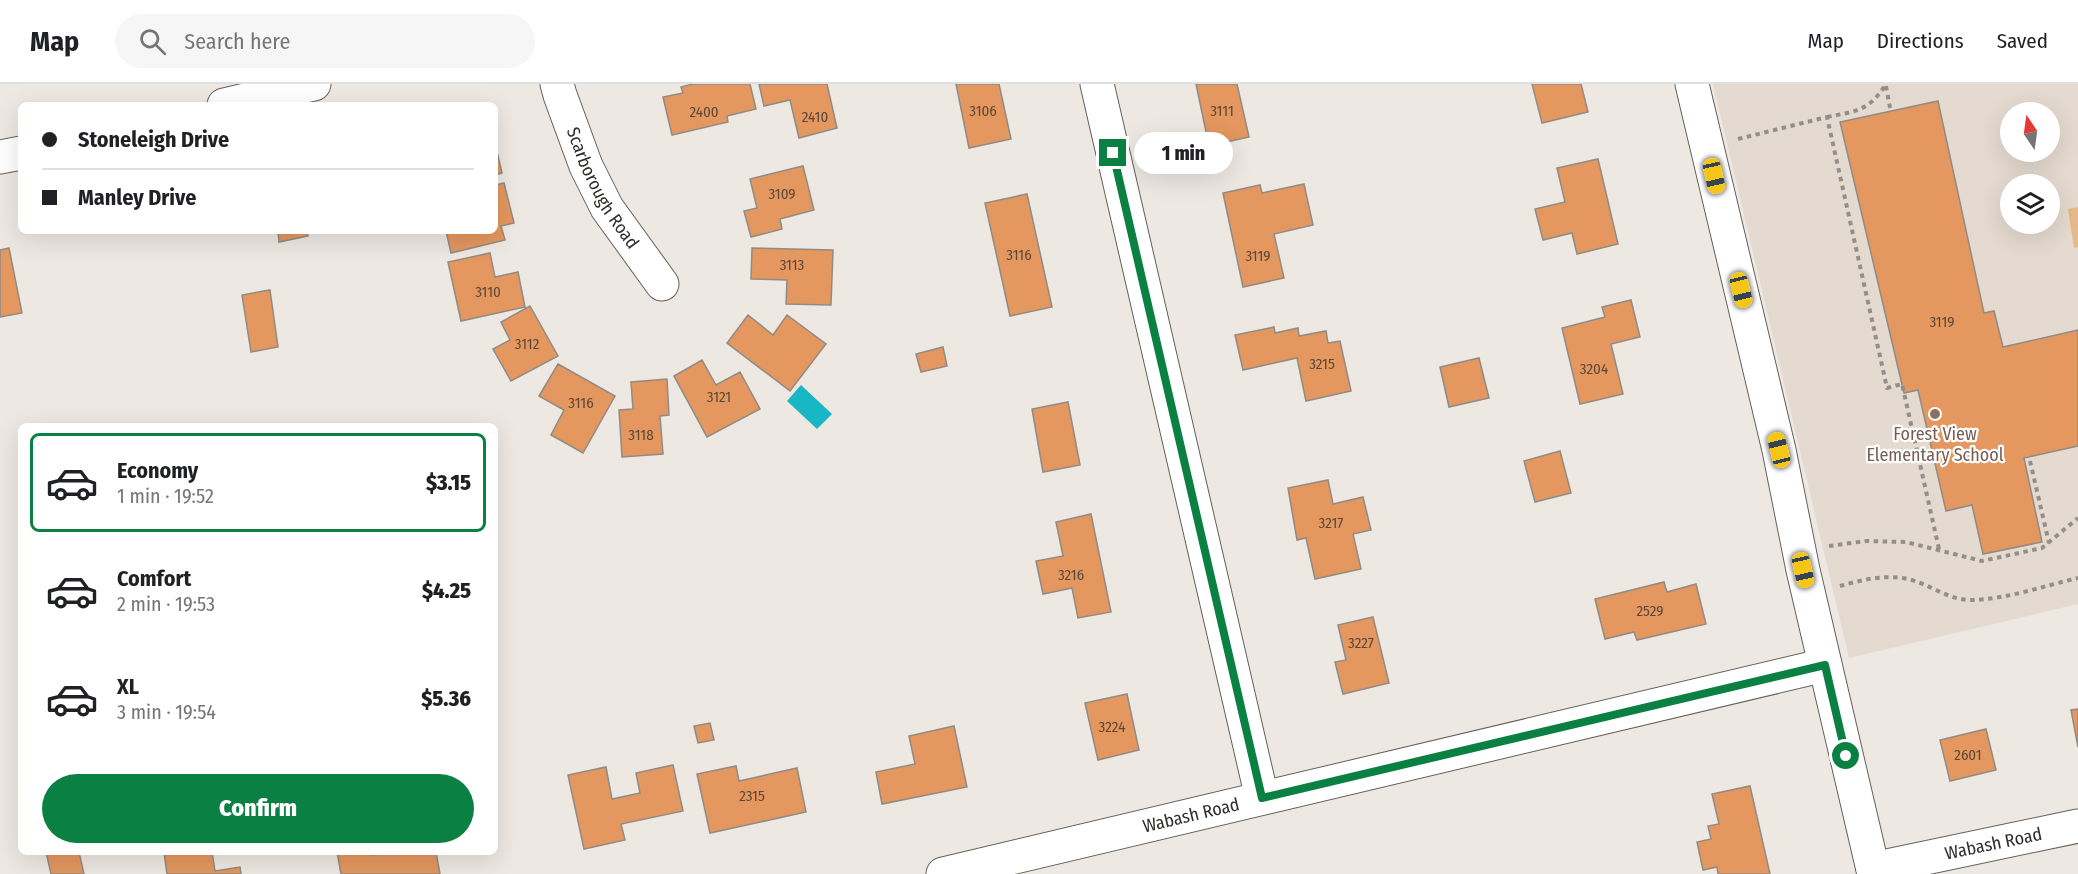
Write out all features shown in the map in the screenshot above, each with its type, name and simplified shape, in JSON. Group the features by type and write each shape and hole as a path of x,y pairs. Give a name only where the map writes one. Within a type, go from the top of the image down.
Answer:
{"street":[{"path":"237,102 314,84"},
{"name":"Scarborough Road","path":"557,84 586,166 607,208 662,284"},
{"path":"1097,84 1262,798"},
{"path":"1692,84 1779,450 1803,570 1873,872"},
{"path":"0,158 18,154"},
{"name":"Wabash Road","path":"943,874 1825,665"},
{"name":"Wabash Road","path":"1873,872 2078,826"}],"path":[{"path":"1886,84 1890,108"},
{"path":"1735,139 1862,110 1877,98 1886,84"},
{"path":"1827,117 1887,388 1902,384 1939,549"},
{"path":"2031,461 2049,543"},
{"path":"1828,546 1891,540 1939,549 1982,561 2042,548 2078,518"},
{"path":"1838,586 1868,579 1910,579 1952,597 1968,600 1995,597 2078,578"}],"shaded area":[{"name":"Forest View Elementary School","path":"1713,84 2078,84 2078,604 1849,658"},
{"path":"2078,207 2078,247 2074,248 2068,209"}],"water":[{"path":"801,385 832,414 817,429 787,401"}],"building":[{"path":"693,84 750,84 756,109 727,116 728,122 672,135 663,97 683,93 681,87"},
{"path":"759,84 827,84 837,128 799,138 790,100 764,106"},
{"path":"956,84 999,84 1011,139 969,148"},
{"path":"1196,84 1237,84 1249,137 1209,146"},
{"path":"1532,84 1581,84 1588,112 1542,123"},
{"path":"1938,101 1984,313 1994,311 2003,347 2078,330 2078,446 2024,458 2042,542 1983,554 1972,505 1946,511 1918,390 1904,393 1840,122"},
{"path":"498,156 502,173 498,174"},
{"path":"1598,159 1618,244 1577,254 1572,233 1543,240 1535,209 1565,202 1557,168"},
{"path":"803,166 814,210 780,219 782,229 751,237 744,211 757,208 750,179"},
{"path":"504,183 514,223 501,226 505,240 451,253 447,234 498,234 498,184"},
{"path":"1304,184 1313,225 1274,234 1284,278 1243,287 1223,193 1260,185 1262,193"},
{"path":"1027,194 1052,307 1010,316 985,203"},
{"path":"278,234 308,234 308,236 279,242"},
{"path":"9,248 22,313 0,317 0,250"},
{"path":"752,248 833,250 831,305 786,304 787,280 751,279"},
{"path":"490,253 495,277 518,272 525,307 461,321 448,262"},
{"path":"270,290 278,347 251,352 242,295"},
{"path":"1631,300 1640,337 1611,344 1623,394 1580,404 1562,328 1605,317 1602,307"},
{"path":"530,306 558,356 511,381 493,349 510,340 501,322"},
{"path":"748,315 773,335 787,315 826,344 790,391 727,343"},
{"path":"1274,327 1275,333 1298,328 1299,336 1326,331 1328,343 1340,341 1351,391 1306,401 1297,358 1243,370 1235,335"},
{"path":"943,347 947,366 921,372 916,354"},
{"path":"1479,358 1489,398 1449,407 1440,367"},
{"path":"702,360 716,385 740,372 760,409 707,437 674,376"},
{"path":"558,364 615,396 583,453 551,435 564,410 539,396"},
{"path":"667,379 669,415 660,416 663,454 622,457 619,410 633,409 631,382"},
{"path":"1068,402 1080,465 1043,472 1032,409"},
{"path":"1560,451 1571,493 1535,502 1524,461"},
{"path":"1328,480 1333,504 1363,497 1371,530 1353,534 1361,569 1315,579 1306,538 1297,540 1288,488"},
{"path":"1091,514 1111,612 1078,618 1072,588 1043,594 1036,561 1063,556 1056,522"},
{"path":"1664,582 1667,592 1696,584 1706,624 1637,640 1634,632 1605,639 1595,599"},
{"path":"1373,617 1389,683 1343,694 1335,662 1346,660 1338,625"},
{"path":"1127,694 1139,750 1098,760 1085,703"},
{"path":"2078,709 2078,747 2071,710"},
{"path":"710,723 714,740 698,743 694,726"},
{"path":"954,726 967,787 882,804 876,772 915,764 909,736"},
{"path":"1986,729 1996,770 1950,781 1940,740"},
{"path":"673,765 683,811 621,824 625,840 584,849 568,775 606,767 612,799 640,793 636,773"},
{"path":"736,766 739,781 797,768 806,812 710,833 697,774"},
{"path":"1750,786 1770,874 1718,874 1717,867 1703,870 1697,842 1711,839 1708,826 1719,824 1712,794"},
{"path":"47,855 80,855 84,874 51,874"},
{"path":"164,855 212,855 215,871 240,867 241,874 167,874"},
{"path":"338,855 437,855 440,874 341,874"}],"place":[{"name":"Forest View Elementary School","path":"1935,414"}],"route":[{"path":"1113,153 1262,798 1825,665 1846,756"}]}
